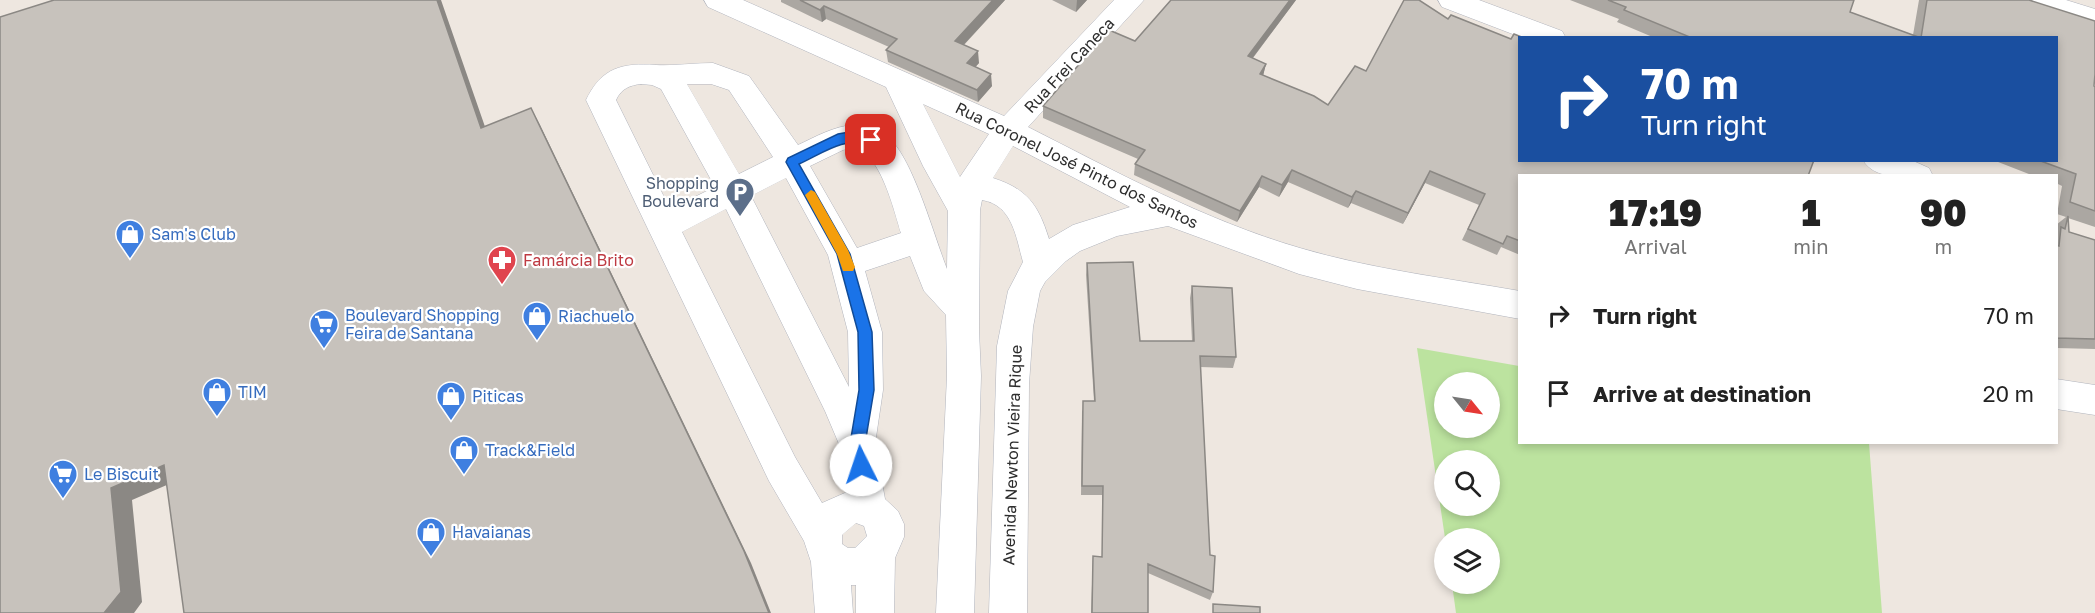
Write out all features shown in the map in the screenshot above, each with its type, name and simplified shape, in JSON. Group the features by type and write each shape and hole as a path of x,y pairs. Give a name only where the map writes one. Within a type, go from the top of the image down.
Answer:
{"street":[{"name":"Rua Coronel José Pinto dos Santos","path":"720,0 1008,130 1169,213 1299,261 1357,276 1518,305"},
{"path":"1452,0 1547,36"},
{"path":"2035,0 2095,19"},
{"name":"Rua Frei Caneca","path":"1008,130 1120,2"},
{"path":"834,613 826,548 825,526 833,516 844,509 856,506 878,513 885,523 886,534 883,546 876,556 866,563 853,567 840,565 826,548 782,469 601,100 604,89 616,80 640,74 713,73 740,83 792,162 844,254 865,332 866,390 857,444"},
{"path":"661,75 670,82 733,192 841,407 857,444 868,508"},
{"path":"898,82 938,166 968,198"},
{"path":"955,613 964,376 962,310 968,198 1008,130"},
{"path":"663,227 792,162 843,138 855,136 879,144 892,167 935,281 962,310"},
{"path":"1883,162 1913,174"},
{"path":"968,198 990,187 1016,201 1024,214 1040,265"},
{"name":"Avenida Newton Vieira Rique","path":"1008,613 1012,392 1017,329 1025,288 1040,265 1056,251 1091,230 1121,220 1169,213"},
{"path":"847,264 919,240"},
{"path":"2058,393 2095,400"},
{"path":"875,613 876,556"}],"green space":[{"path":"1417,348 1518,366 1518,444 1869,444 1882,613 1456,613 1453,594 1500,594 1500,528 1444,528 1442,516 1500,516 1500,450 1434,450 1434,463"}],"building":[{"name":"Boulevard Shopping Feira de Santana","path":"54,0 437,0 481,128 531,108 744,551 769,613 184,613 164,465 111,488 121,592 104,613 0,613 0,17"},
{"path":"800,0 993,0 955,41 978,51 967,63 991,74 977,90 886,50 897,39 824,6 820,10"},
{"path":"1171,0 1290,0 1248,56 1266,64 1260,74 1314,96 1328,105 1355,66 1366,71 1404,0 1419,0 1448,19 1451,15 1511,39 1514,34 1519,36 1518,162 1813,162 1809,174 1518,174 1518,240 1507,236 1503,244 1468,229 1485,194 1430,171 1408,213 1356,191 1352,197 1292,170 1282,185 1262,176 1240,211 1135,164 1145,150 1043,106 1109,30 1135,41"},
{"path":"1608,0 1854,0 1850,12 1916,36 1687,36 1624,10 1626,7"},
{"path":"1927,0 2029,0 2095,21 2095,211 2070,202 2076,174 2043,162 2058,162 2058,36 1921,36"},
{"path":"2068,216 2069,232 2095,240 2095,339 2058,338 2058,246 2061,227 2065,229"},
{"path":"1133,262 1140,341 1194,341 1192,286 1232,288 1236,357 1200,356 1210,555 1215,556 1213,592 1148,564 1148,613 1092,613 1093,556 1102,557 1103,486 1082,486 1083,401 1095,401 1087,263"},
{"path":"1213,604 1260,607 1260,613 1213,613"}],"slow traffic":[{"path":"811,195 844,254 848,267"}],"place":[{"name":"Shopping Boulevard","path":"740,218"},
{"name":"Sam's Club","path":"130,260"},
{"name":"Famárcia Brito","path":"502,286"},
{"name":"Riachuelo","path":"537,342"},
{"name":"Boulevard Shopping Feira de Santana","path":"324,350"},
{"name":"TIM","path":"217,418"},
{"name":"Piticas","path":"451,422"},
{"name":"Track&Field","path":"464,476"},
{"name":"Le Biscuit","path":"63,500"},
{"name":"Havaianas","path":"431,558"}],"route":[{"path":"861,465 857,444 866,390 865,332 844,254 792,162 843,138 855,136 871,140"}]}
